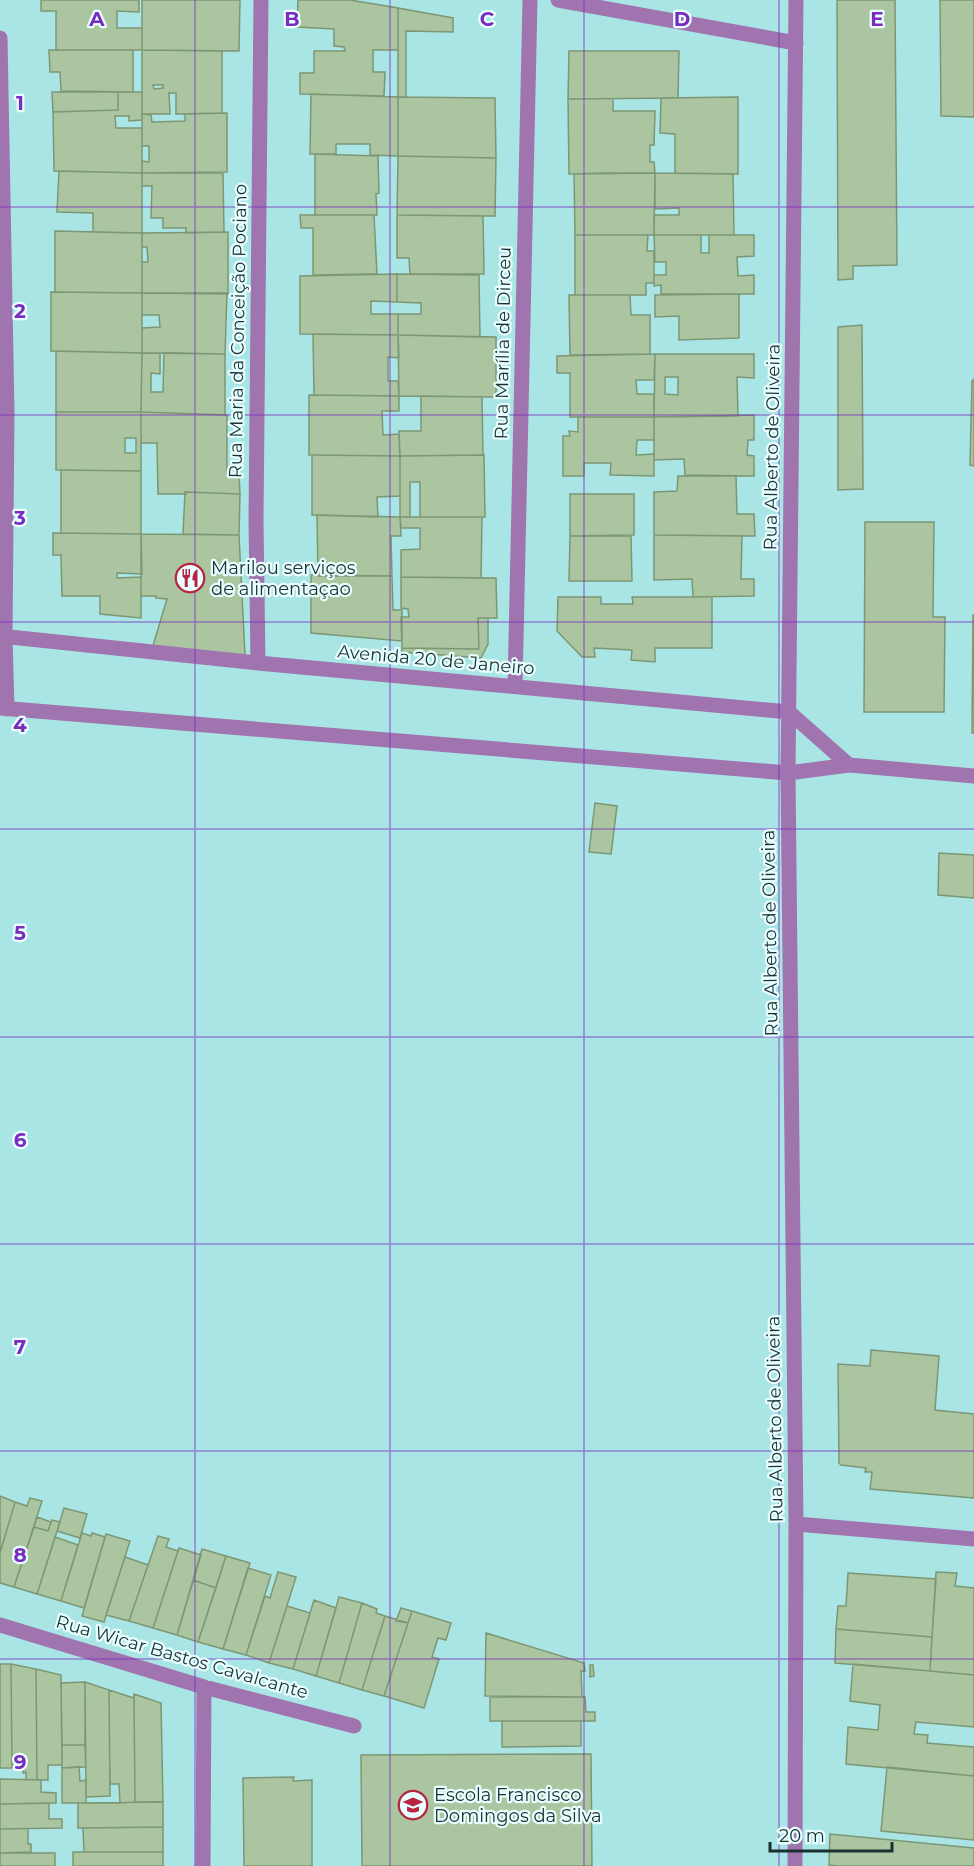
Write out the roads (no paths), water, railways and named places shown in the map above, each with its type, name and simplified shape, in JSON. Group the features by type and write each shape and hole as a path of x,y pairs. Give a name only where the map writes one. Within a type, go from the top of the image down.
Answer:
{"street":[{"name":"Rua Maria da Conceição Pociano","path":"258,663 256,508 261,0"},
{"name":"Rua Marília de Dirceu","path":"515,686 530,0"},
{"path":"558,0 796,43"},
{"name":"Rua Alberto de Oliveira","path":"795,1866 796,1524 788,772 796,0"},
{"path":"0,38 7,412 4,709 788,772 849,765 974,776"},
{"name":"Avenida 20 de Janeiro","path":"3,636 258,663 789,712"},
{"path":"789,712 849,765"},
{"path":"796,1524 974,1539"},
{"name":"Rua Wicar Bastos Cavalcante","path":"0,1625 204,1687 354,1726"},
{"path":"203,1866 204,1687"}],"place":[{"name":"Marilou serviços de alimentaçao","path":"190,578"},
{"name":"Escola Francisco Domingos da Silva","path":"413,1805"}]}
